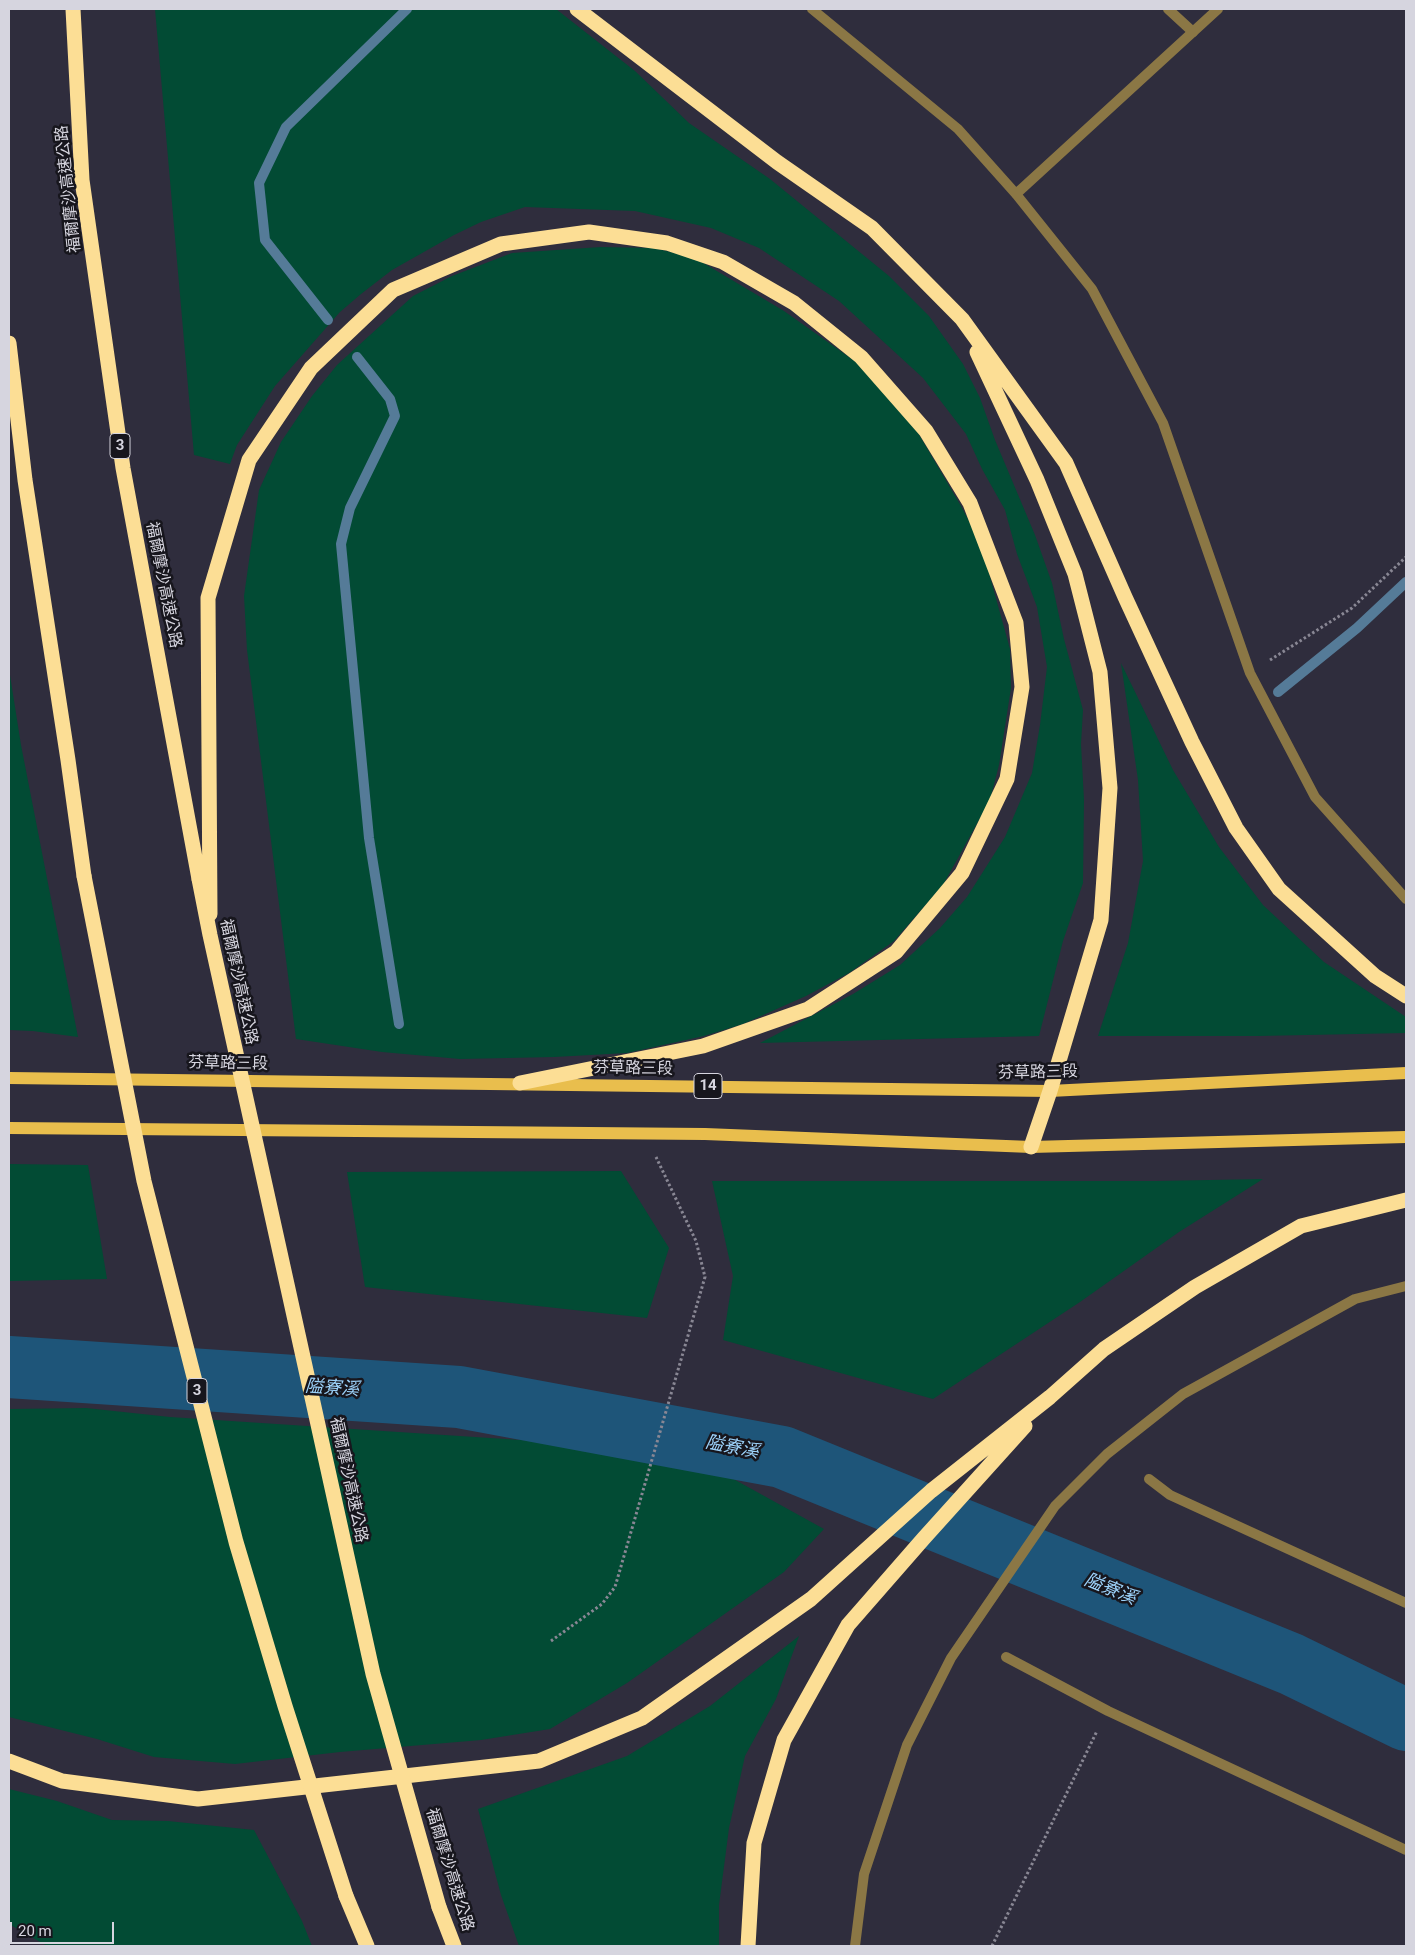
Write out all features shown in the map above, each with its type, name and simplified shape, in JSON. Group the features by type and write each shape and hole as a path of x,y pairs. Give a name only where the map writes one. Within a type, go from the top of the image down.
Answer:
{"highway":[{"name":"福爾摩沙高速公路","path":"73,9 82,180 123,468 205,878 210,935 373,1674 439,1907 454,1946"},
{"path":"577,9 777,162 872,228 962,319 1066,462 1180,717 1236,828 1278,889 1375,976 1406,996"},
{"path":"205,878 208,598 249,460 311,368 393,290 501,244 589,232 666,243 722,262 794,303 861,357 926,432 970,503 1016,623 1022,687 1007,779 962,873 896,952 808,1009 703,1046 520,1083"},
{"path":"962,319 1037,480 1075,574 1100,672 1110,788 1101,920 1050,1091 1031,1147"},
{"name":"3","path":"9,343 25,480 84,876 144,1181 236,1542 282,1697 346,1896 367,1946"},
{"path":"9,1761 62,1781 198,1799 539,1762 642,1718 810,1598 931,1491 1050,1397 1104,1349 1195,1287 1301,1226 1406,1200"},
{"path":"748,1946 754,1843 784,1740 848,1625 1050,1397"}],"main road":[{"name":"芬草路三段","path":"9,1078 1050,1091 1406,1073"},
{"path":"9,1128 645,1134 1031,1147 1406,1137"}],"street":[{"path":"812,9 958,129 1016,194 1092,289 1163,423 1250,673 1314,797 1406,899"},
{"path":"1168,9 1193,32"},
{"path":"1016,194 1218,9"},
{"path":"855,1946 864,1874 907,1745 951,1658 1055,1506 1107,1454 1183,1394 1355,1299 1406,1286"},
{"path":"1149,1479 1170,1495 1406,1603"},
{"path":"1006,1657 1108,1711 1406,1850"}],"path":[{"path":"1250,673 1352,608 1406,557"},
{"path":"551,1641 602,1604 615,1587 705,1277 696,1241 645,1134"},
{"path":"992,1946 1108,1711"}],"green space":[{"path":"155,9 556,9 635,71 689,123 770,179 889,276 929,316 963,364 980,398 995,440 1035,535 1052,583 1064,639 1083,710 1081,744 1084,800 1083,883 1063,941 1039,1036 760,1043 853,994 900,965 940,928 967,897 1005,837 1032,773 1047,667 1037,607 1017,554 1005,510 982,469 966,434 923,378 839,301 759,248 711,228 635,211 525,207 481,222 392,270 340,312 275,386 237,445 230,464 194,455"},
{"path":"601,247 654,248 695,258 784,311 856,362 917,431 981,544 1010,649 1011,688 999,765 990,800 943,885 894,941 849,973 806,996 743,1024 704,1036 627,1053 554,1057 460,1059 382,1052 296,1039 247,650 244,596 259,490 281,442 312,396 337,365 413,296 452,276 512,253"},
{"path":"1121,663 1173,770 1219,847 1263,905 1324,962 1406,1017 1406,1033 1258,1036 1098,1036 1128,943 1143,861 1138,780"},
{"path":"9,669 21,745 78,1037 9,1030"},
{"path":"9,1164 88,1165 107,1279 9,1281"},
{"path":"621,1171 669,1248 647,1318 365,1287 347,1172"},
{"path":"1263,1179 1179,1232 1080,1302 933,1399 723,1340 733,1276 712,1181 1156,1181"},
{"path":"86,1408 170,1417 597,1445 719,1471 824,1529 784,1572 627,1683 550,1729 481,1740 340,1752 235,1764 154,1757 97,1739 9,1717 9,1409"},
{"path":"799,1636 776,1699 745,1756 729,1828 719,1905 719,1946 519,1946 501,1895 478,1809 627,1756 710,1706"},
{"path":"9,1789 57,1801 112,1820 168,1821 254,1830 302,1921 312,1946 47,1946 9,1924"}],"waterway":[{"path":"328,320 265,240 259,183 286,127 407,9"},
{"path":"357,357 390,399 395,416 350,508 341,544 369,838 399,1024"},
{"path":"1278,692 1357,628 1406,582"},
{"name":"隘寮溪","path":"9,1367 459,1397 782,1457 1291,1664 1406,1720"}]}
